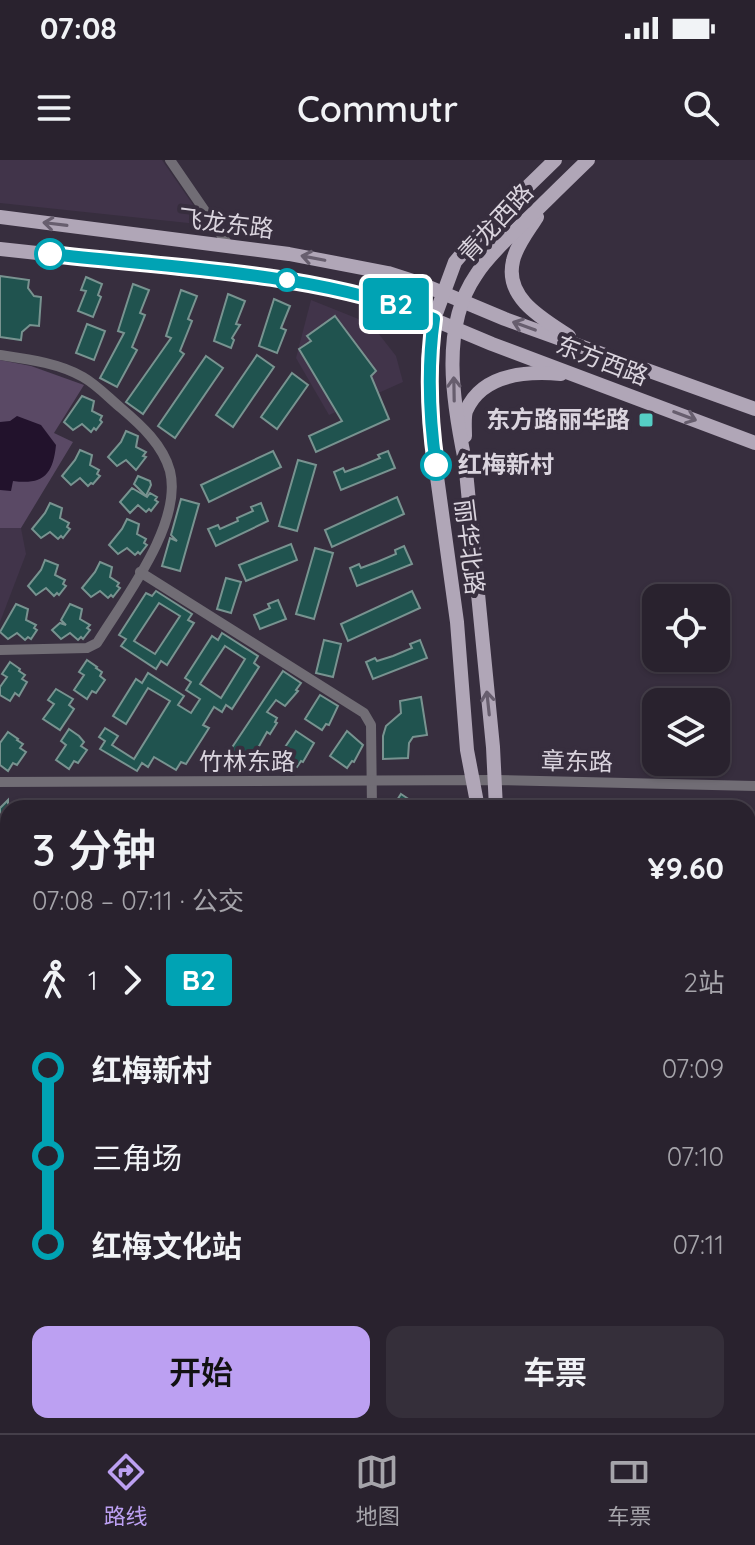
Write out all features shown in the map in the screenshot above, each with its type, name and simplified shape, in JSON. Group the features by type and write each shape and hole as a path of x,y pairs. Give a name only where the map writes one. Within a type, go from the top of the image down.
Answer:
{"main road":[{"name":"青龙西路","path":"456,328 462,300 475,275 492,254 588,160"},
{"name":"青龙西路","path":"442,292 455,262 550,162"},
{"path":"546,200 513,260 512,279 518,295 535,313 585,348"},
{"name":"飞龙东路","path":"0,217 289,254 388,273 442,292"},
{"name":"飞龙东路","path":"0,249 287,280 399,305 434,319"},
{"name":"东方西路","path":"442,292 505,319 755,409"},
{"name":"丽华北路","path":"442,292 428,359 430,426 457,622 467,750 476,800"},
{"name":"东方西路","path":"434,319 755,443"},
{"name":"丽华北路","path":"456,328 455,414 465,461 495,800"},
{"path":"465,461 466,412 485,386 509,376 537,372 579,375"}],"street":[{"path":"170,160 229,246"},
{"path":"0,355 34,361 83,377 133,418 159,445 170,472 170,504 162,533 97,643 87,648 0,650"},
{"path":"140,572 364,713 371,725 371,800"},
{"name":"竹林东路","path":"0,782 494,780"},
{"name":"章东路","path":"494,780 755,786"}],"shaded area":[{"path":"0,160 162,160 207,225 0,203"},
{"path":"311,300 371,324 396,356 403,382 329,415 296,358"},
{"path":"0,360 31,366 84,385 54,433 73,442 21,528 0,528"},
{"path":"17,416 41,425 56,445 55,455 45,476 32,481 13,481 11,491 0,490 0,422"},
{"path":"0,528 21,528 26,554 0,622"}],"building":[{"path":"0,276 29,280 28,288 34,296 41,297 39,326 30,325 22,332 21,340 0,337"},
{"path":"86,277 102,284 98,295 101,297 93,317 78,311 86,291 81,290"},
{"path":"133,284 149,290 140,313 145,315 132,347 137,350 117,387 100,378 124,333 118,331"},
{"path":"181,290 197,296 188,319 192,321 180,351 184,354 143,414 126,402 171,338 166,336"},
{"path":"228,294 245,301 231,348 214,341"},
{"path":"274,299 290,306 281,328 286,330 277,353 259,346"},
{"path":"335,316 376,371 371,376 389,419 316,452 309,436 342,421 299,349 311,341 307,336"},
{"path":"87,324 105,331 94,360 76,353"},
{"path":"257,355 274,367 233,427 216,415"},
{"path":"206,356 223,368 175,438 158,426"},
{"path":"292,373 308,385 277,429 261,417"},
{"path":"82,396 94,401 92,411 102,416 102,422 91,432 82,424 73,430 64,422"},
{"path":"126,431 138,436 136,447 146,452 143,456 146,457 136,470 126,460 117,466 108,457"},
{"path":"80,450 92,455 90,465 99,470 97,474 100,476 88,486 80,478 71,485 62,476"},
{"path":"273,451 281,467 209,502 201,485"},
{"path":"388,451 395,468 341,490 334,472 361,466"},
{"path":"298,460 316,465 297,531 279,526"},
{"path":"138,476 150,481 146,496 134,484"},
{"path":"132,488 147,497 150,493 157,497 155,500 158,502 151,511 146,512 138,505 130,513 120,502"},
{"path":"397,497 404,514 332,547 325,530"},
{"path":"181,499 199,504 180,571 162,566 170,538 177,541 171,535"},
{"path":"50,503 62,508 60,518 69,523 67,527 70,529 63,538 58,539 50,532 41,538 32,529"},
{"path":"261,503 268,521 216,546 208,529 218,525 220,529 238,521 237,518 253,511 251,507"},
{"path":"127,519 139,524 137,534 146,539 144,543 147,545 140,554 135,555 127,548 118,554 109,545"},
{"path":"291,544 297,560 246,581 239,565"},
{"path":"404,546 412,564 357,586 350,568 377,562 396,554 395,550"},
{"path":"315,548 333,553 314,619 296,614"},
{"path":"45,560 58,565 55,575 65,580 63,584 66,586 59,595 54,596 46,588 36,595 28,586"},
{"path":"100,562 112,567 110,577 119,583 117,586 120,588 113,597 108,598 100,591 91,597 82,588"},
{"path":"226,578 241,582 231,613 217,609"},
{"path":"156,591 192,614 188,620 194,623 167,665 161,661 156,669 121,646 126,639 119,635 146,593 152,596","holes":["159,603 180,616 155,654 134,641"]},
{"path":"412,591 420,608 348,641 341,624"},
{"path":"278,600 286,619 260,629 254,615 270,608 268,604"},
{"path":"16,604 28,609 26,620 36,625 34,628 37,630 31,639 28,637 25,640 17,633 8,639 0,632"},
{"path":"70,604 82,609 80,619 90,625 83,639 78,640 70,633 61,639 52,630 60,623 66,625 61,620"},
{"path":"222,633 258,656 254,663 259,667 232,709 226,705 222,712 214,707 203,725 209,728 186,764 181,762 176,770 154,757 148,767 142,763 137,771 100,749 105,741 99,737 105,728 118,736 112,745 134,759 170,701 148,688 126,724 113,716 136,679 142,683 148,673 184,696 178,705 191,713 200,699 186,690 191,682 185,678 212,636 218,640","holes":["225,646 245,659 221,698 200,684"]},
{"path":"324,640 341,644 333,677 316,673"},
{"path":"420,640 427,658 373,679 366,662 393,656 412,648 410,644"},
{"path":"87,660 102,672 100,676 105,680 96,693 92,691 87,699 74,690 84,675 79,672"},
{"path":"10,662 20,669 25,675 22,679 27,682 19,696 15,693 10,701 0,695 0,687 7,677 2,674"},
{"path":"283,671 301,683 298,691 285,706 276,700 267,712 277,718 277,723 270,734 267,732 249,764 242,769 225,758"},
{"path":"56,689 73,699 69,705 74,709 60,730 43,719 54,704 48,700"},
{"path":"320,695 338,706 329,725 326,724 322,730 305,719"},
{"path":"421,697 427,735 413,737 409,743 408,758 383,759 383,736 386,726 401,713 400,701"},
{"path":"69,729 79,736 84,742 81,746 87,750 78,763 74,761 69,769 56,760 66,745 61,741"},
{"path":"296,731 314,743 297,767 279,756"},
{"path":"347,731 363,745 347,768 330,756"},
{"path":"8,732 23,744 20,748 26,752 17,765 13,763 8,771 0,765 0,743"}],"bus line":[{"name":"B2","path":"50,254 287,280 399,305 434,319 428,359 428,386 436,465"}],"place":[{"name":"东方路丽华路","path":"646,420"},
{"name":"红梅新村","path":"436,465"}]}
